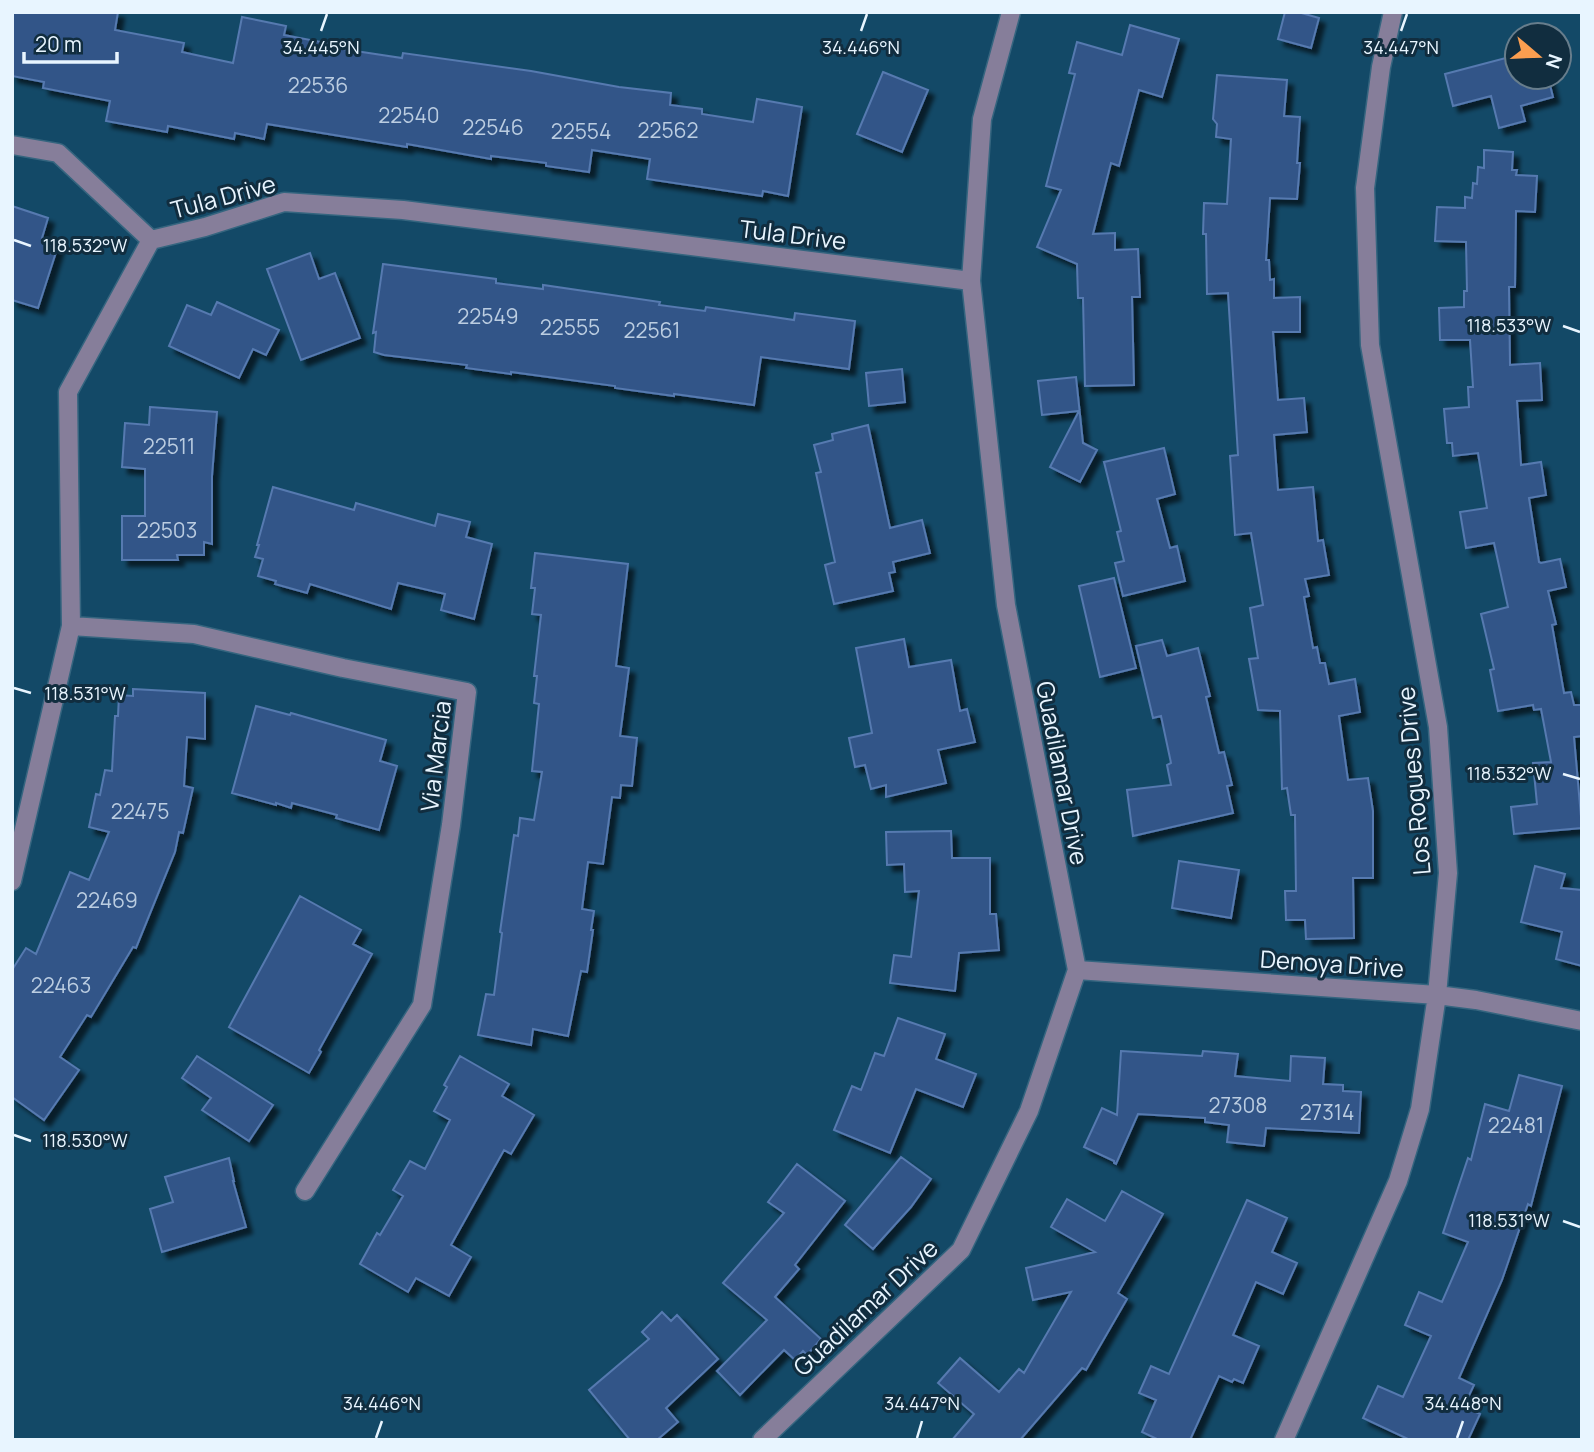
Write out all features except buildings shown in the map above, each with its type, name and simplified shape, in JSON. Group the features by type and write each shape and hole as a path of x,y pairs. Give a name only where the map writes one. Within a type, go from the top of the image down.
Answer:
{"street":[{"name":"Guadilamar Drive","path":"762,1440 961,1250 1029,1111 1077,970 1006,605 971,281 982,118 1011,12"},
{"name":"Los Rogues Drive","path":"1284,1440 1398,1181 1420,1109 1437,995 1448,873 1438,727 1370,345 1365,188 1381,68 1393,12"},
{"path":"12,145 58,153 151,240"},
{"name":"Tula Drive","path":"12,881 71,626 68,392 151,240 205,227 284,202 403,210 971,281"},
{"name":"Via Marcia","path":"71,626 194,634 343,668 467,692 451,825 422,1005 305,1192"},
{"name":"Denoya Drive","path":"1077,970 1437,995 1582,1021"}]}
